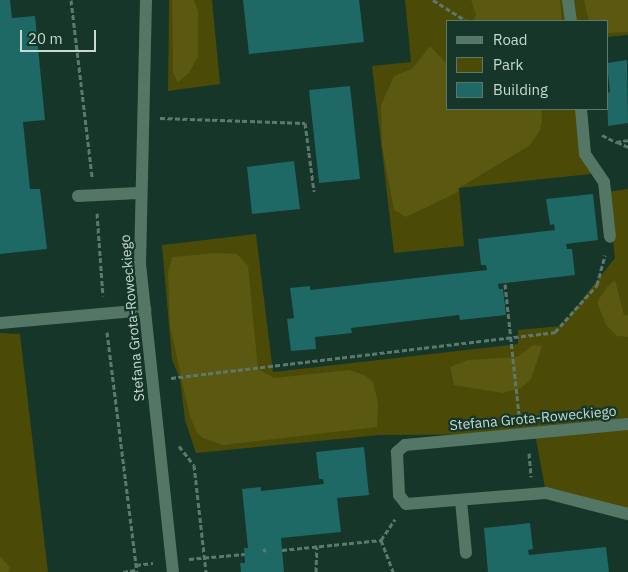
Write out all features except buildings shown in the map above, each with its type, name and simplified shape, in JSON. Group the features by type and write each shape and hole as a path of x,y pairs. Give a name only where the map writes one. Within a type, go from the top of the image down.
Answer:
{"street":[{"name":"Stefana Grota-Roweckiego","path":"146,0 139,193 145,310 174,572"},
{"path":"568,0 571,20"},
{"path":"581,110 585,154 604,182 610,237"},
{"path":"78,196 139,193"},
{"path":"0,323 145,310"},
{"name":"Stefana Grota-Roweckiego","path":"406,504 399,495 397,452 405,445 628,424"},
{"path":"406,504 546,493 628,514"},
{"path":"461,501 466,553"}],"path":[{"path":"71,0 94,194 105,314 137,571 123,572"},
{"path":"434,0 465,20"},
{"path":"159,128 160,109"},
{"path":"160,118 305,123 314,191"},
{"path":"583,127 628,147"},
{"path":"616,142 628,140"},
{"path":"168,378 556,332 597,285 610,237"},
{"path":"505,284 532,494"},
{"path":"167,369 169,387"},
{"path":"175,441 194,465 206,572"},
{"path":"282,550 381,540 406,504"},
{"path":"381,540 393,572"},
{"path":"316,572 317,547"},
{"path":"184,559 245,554"},
{"path":"136,565 160,562"}],"green space":[{"path":"169,0 212,0 220,84 168,91"},
{"path":"405,0 628,0 628,35 608,37 608,20 446,20 446,110 584,110 591,174 459,188 464,246 394,253 372,66 411,62"},
{"path":"628,189 628,514 546,493 535,434 380,435 196,453 185,420 180,379 172,360 162,245 256,234 273,372 518,344 518,330 561,326 615,258 607,192"},
{"path":"0,333 20,334 48,572 0,572"}],"shaded area":[{"path":"172,0 194,0 198,11 198,57 189,73 178,82 173,73"},
{"path":"471,0 560,0 562,20 474,20 476,15"},
{"path":"584,0 628,0 628,32 608,33 608,20 589,20"},
{"path":"430,46 446,63 446,110 541,110 542,119 540,131 529,146 459,188 458,192 406,217 394,210 382,146 381,105 394,76 412,69"},
{"path":"217,253 237,254 248,266 258,369 274,378 349,370 364,375 373,381 378,404 377,427 223,445 203,438 197,433 190,417 170,326 168,273 172,257"},
{"path":"615,280 624,315 628,315 628,337 617,336 606,325 597,302 607,287"},
{"path":"533,345 542,346 531,379 521,388 503,393 454,385 450,367 468,360 517,357"},
{"path":"0,556 10,568 8,572 0,572"}]}
